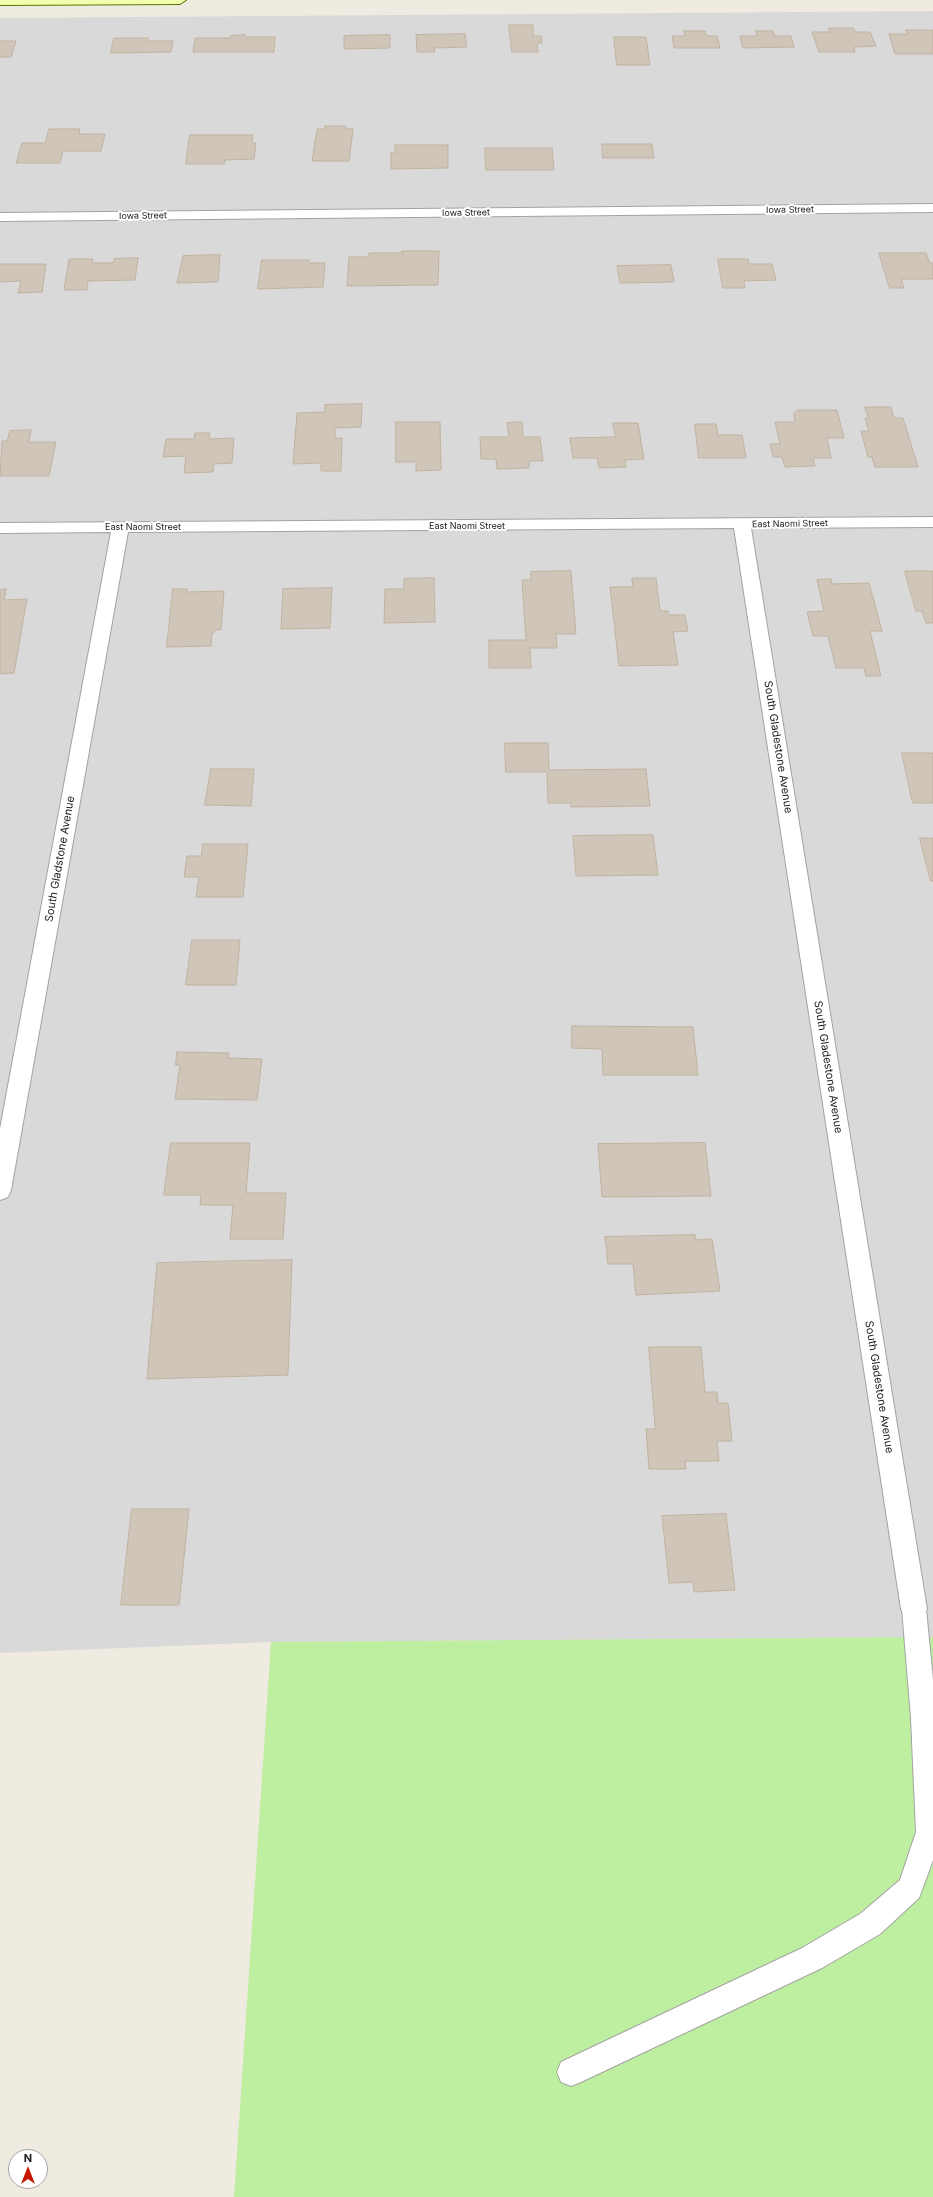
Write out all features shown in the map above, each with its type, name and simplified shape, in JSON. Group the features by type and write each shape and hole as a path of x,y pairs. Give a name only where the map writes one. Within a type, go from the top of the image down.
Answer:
{"street":[{"path":"0,1 180,0"},
{"name":"Iowa Street","path":"0,217 933,208"},
{"name":"East Naomi Street","path":"0,528 933,522"},
{"name":"South Gladestone Avenue","path":"742,524 914,1609"},
{"name":"South Gladstone Avenue","path":"0,1190 120,528"}],"lane":[{"path":"571,2072 812,1958 870,1924 910,1889 929,1832 924,1718 914,1609"}],"shaded area":[{"path":"933,11 933,1637 271,1642 0,1653 0,18"}],"green space":[{"path":"933,1637 933,2197 234,2197 271,1642"}],"building":[{"path":"509,25 533,25 533,36 541,36 542,43 537,43 538,52 512,52"},
{"path":"829,28 853,28 855,32 870,32 876,46 854,47 855,52 819,52 812,32 830,32"},
{"path":"906,30 933,30 933,54 895,54 889,34 907,34"},
{"path":"684,31 705,31 707,36 717,36 720,48 674,48 672,36 685,36"},
{"path":"756,31 773,31 775,36 791,36 794,47 743,48 740,36 757,36"},
{"path":"465,34 467,47 434,48 435,52 417,52 416,35"},
{"path":"245,35 245,37 275,37 274,52 193,52 195,38 231,38 231,36"},
{"path":"390,35 390,48 344,49 344,36"},
{"path":"614,37 646,37 650,65 617,65"},
{"path":"114,38 148,38 148,41 173,41 171,52 111,53"},
{"path":"0,41 16,41 11,57 0,57"},
{"path":"325,126 346,126 345,129 353,129 349,161 312,161 317,129 324,129"},
{"path":"49,129 80,129 79,134 105,134 101,151 63,151 60,163 16,163 22,143 45,143"},
{"path":"190,135 253,135 252,143 256,143 254,159 225,160 224,164 186,164"},
{"path":"602,144 652,144 654,158 603,158"},
{"path":"395,145 448,145 448,168 391,169 391,153 395,153"},
{"path":"485,148 552,148 554,170 486,170"},
{"path":"402,251 439,251 438,285 347,286 349,257 369,257 369,253 402,253"},
{"path":"879,253 926,253 930,263 933,263 933,279 901,279 904,288 890,288"},
{"path":"220,255 218,282 177,283 183,256"},
{"path":"138,258 135,280 88,281 87,290 64,290 69,259 93,259 92,263 113,263 114,259"},
{"path":"718,259 748,259 749,264 772,264 776,280 744,281 745,288 723,288"},
{"path":"262,260 309,260 309,263 325,263 323,287 258,289"},
{"path":"0,264 46,264 42,292 18,293 21,281 0,282"},
{"path":"671,265 674,282 620,283 617,266"},
{"path":"362,404 361,427 335,428 335,438 342,438 341,471 321,471 321,463 293,464 297,413 325,412 325,405"},
{"path":"865,407 891,407 894,418 903,418 918,467 875,467 872,457 868,457 861,431 869,431 865,418 868,418"},
{"path":"798,410 837,410 844,438 827,438 831,458 813,458 815,466 785,467 782,457 773,457 770,444 780,444 775,422 795,422 794,414"},
{"path":"396,422 440,422 441,470 416,471 416,462 396,462"},
{"path":"522,422 523,437 540,437 543,461 529,461 529,468 497,469 496,459 481,459 480,437 509,437 507,423"},
{"path":"613,423 638,423 644,459 625,460 626,467 599,468 597,458 573,458 570,438 615,437"},
{"path":"695,424 716,424 718,435 742,435 746,458 699,458"},
{"path":"31,430 29,442 56,442 49,476 0,476 2,441 7,441 10,431"},
{"path":"195,433 210,433 209,439 234,438 232,463 214,464 213,472 184,473 186,456 163,457 166,439 194,439"},
{"path":"571,571 576,634 556,634 557,648 530,648 531,668 489,668 489,640 526,640 522,580 531,580 531,572"},
{"path":"905,571 933,571 933,623 926,623 922,611 916,611"},
{"path":"434,578 435,622 384,623 385,589 404,589 404,579"},
{"path":"632,578 656,578 660,611 668,611 668,615 685,615 688,631 673,632 678,665 619,666 610,587 633,587"},
{"path":"831,579 832,584 869,583 882,631 870,631 881,676 866,676 864,668 836,668 828,636 813,636 807,612 824,611 817,580"},
{"path":"332,588 330,628 281,629 283,589"},
{"path":"6,589 4,600 27,599 14,673 0,674 0,590"},
{"path":"173,589 187,589 187,592 224,591 221,630 215,630 214,633 212,633 211,646 167,647"},
{"path":"505,743 548,743 549,770 646,769 650,806 571,807 571,803 548,803 547,772 506,772"},
{"path":"902,753 933,753 933,803 913,803"},
{"path":"211,769 254,769 251,806 205,805"},
{"path":"653,835 658,875 576,876 573,836"},
{"path":"920,838 933,838 933,881 931,881"},
{"path":"203,844 248,844 243,897 196,897 199,877 184,877 187,856 201,856"},
{"path":"192,940 240,940 236,985 186,985"},
{"path":"572,1026 693,1027 698,1075 603,1075 602,1049 572,1048"},
{"path":"177,1052 229,1053 228,1058 262,1059 257,1100 175,1099 180,1065 176,1065"},
{"path":"171,1143 250,1143 246,1193 286,1193 283,1239 230,1239 233,1205 200,1205 201,1195 164,1195"},
{"path":"705,1143 711,1196 602,1197 598,1144"},
{"path":"695,1235 696,1240 712,1239 720,1291 636,1295 633,1264 608,1264 605,1237"},
{"path":"292,1260 288,1375 147,1379 157,1263"},
{"path":"649,1347 701,1347 705,1392 717,1392 718,1403 728,1403 732,1441 717,1441 719,1461 685,1461 686,1469 649,1469 646,1429 655,1429"},
{"path":"132,1509 189,1509 179,1605 121,1605"},
{"path":"726,1514 735,1590 694,1592 693,1582 669,1583 662,1516"}]}
